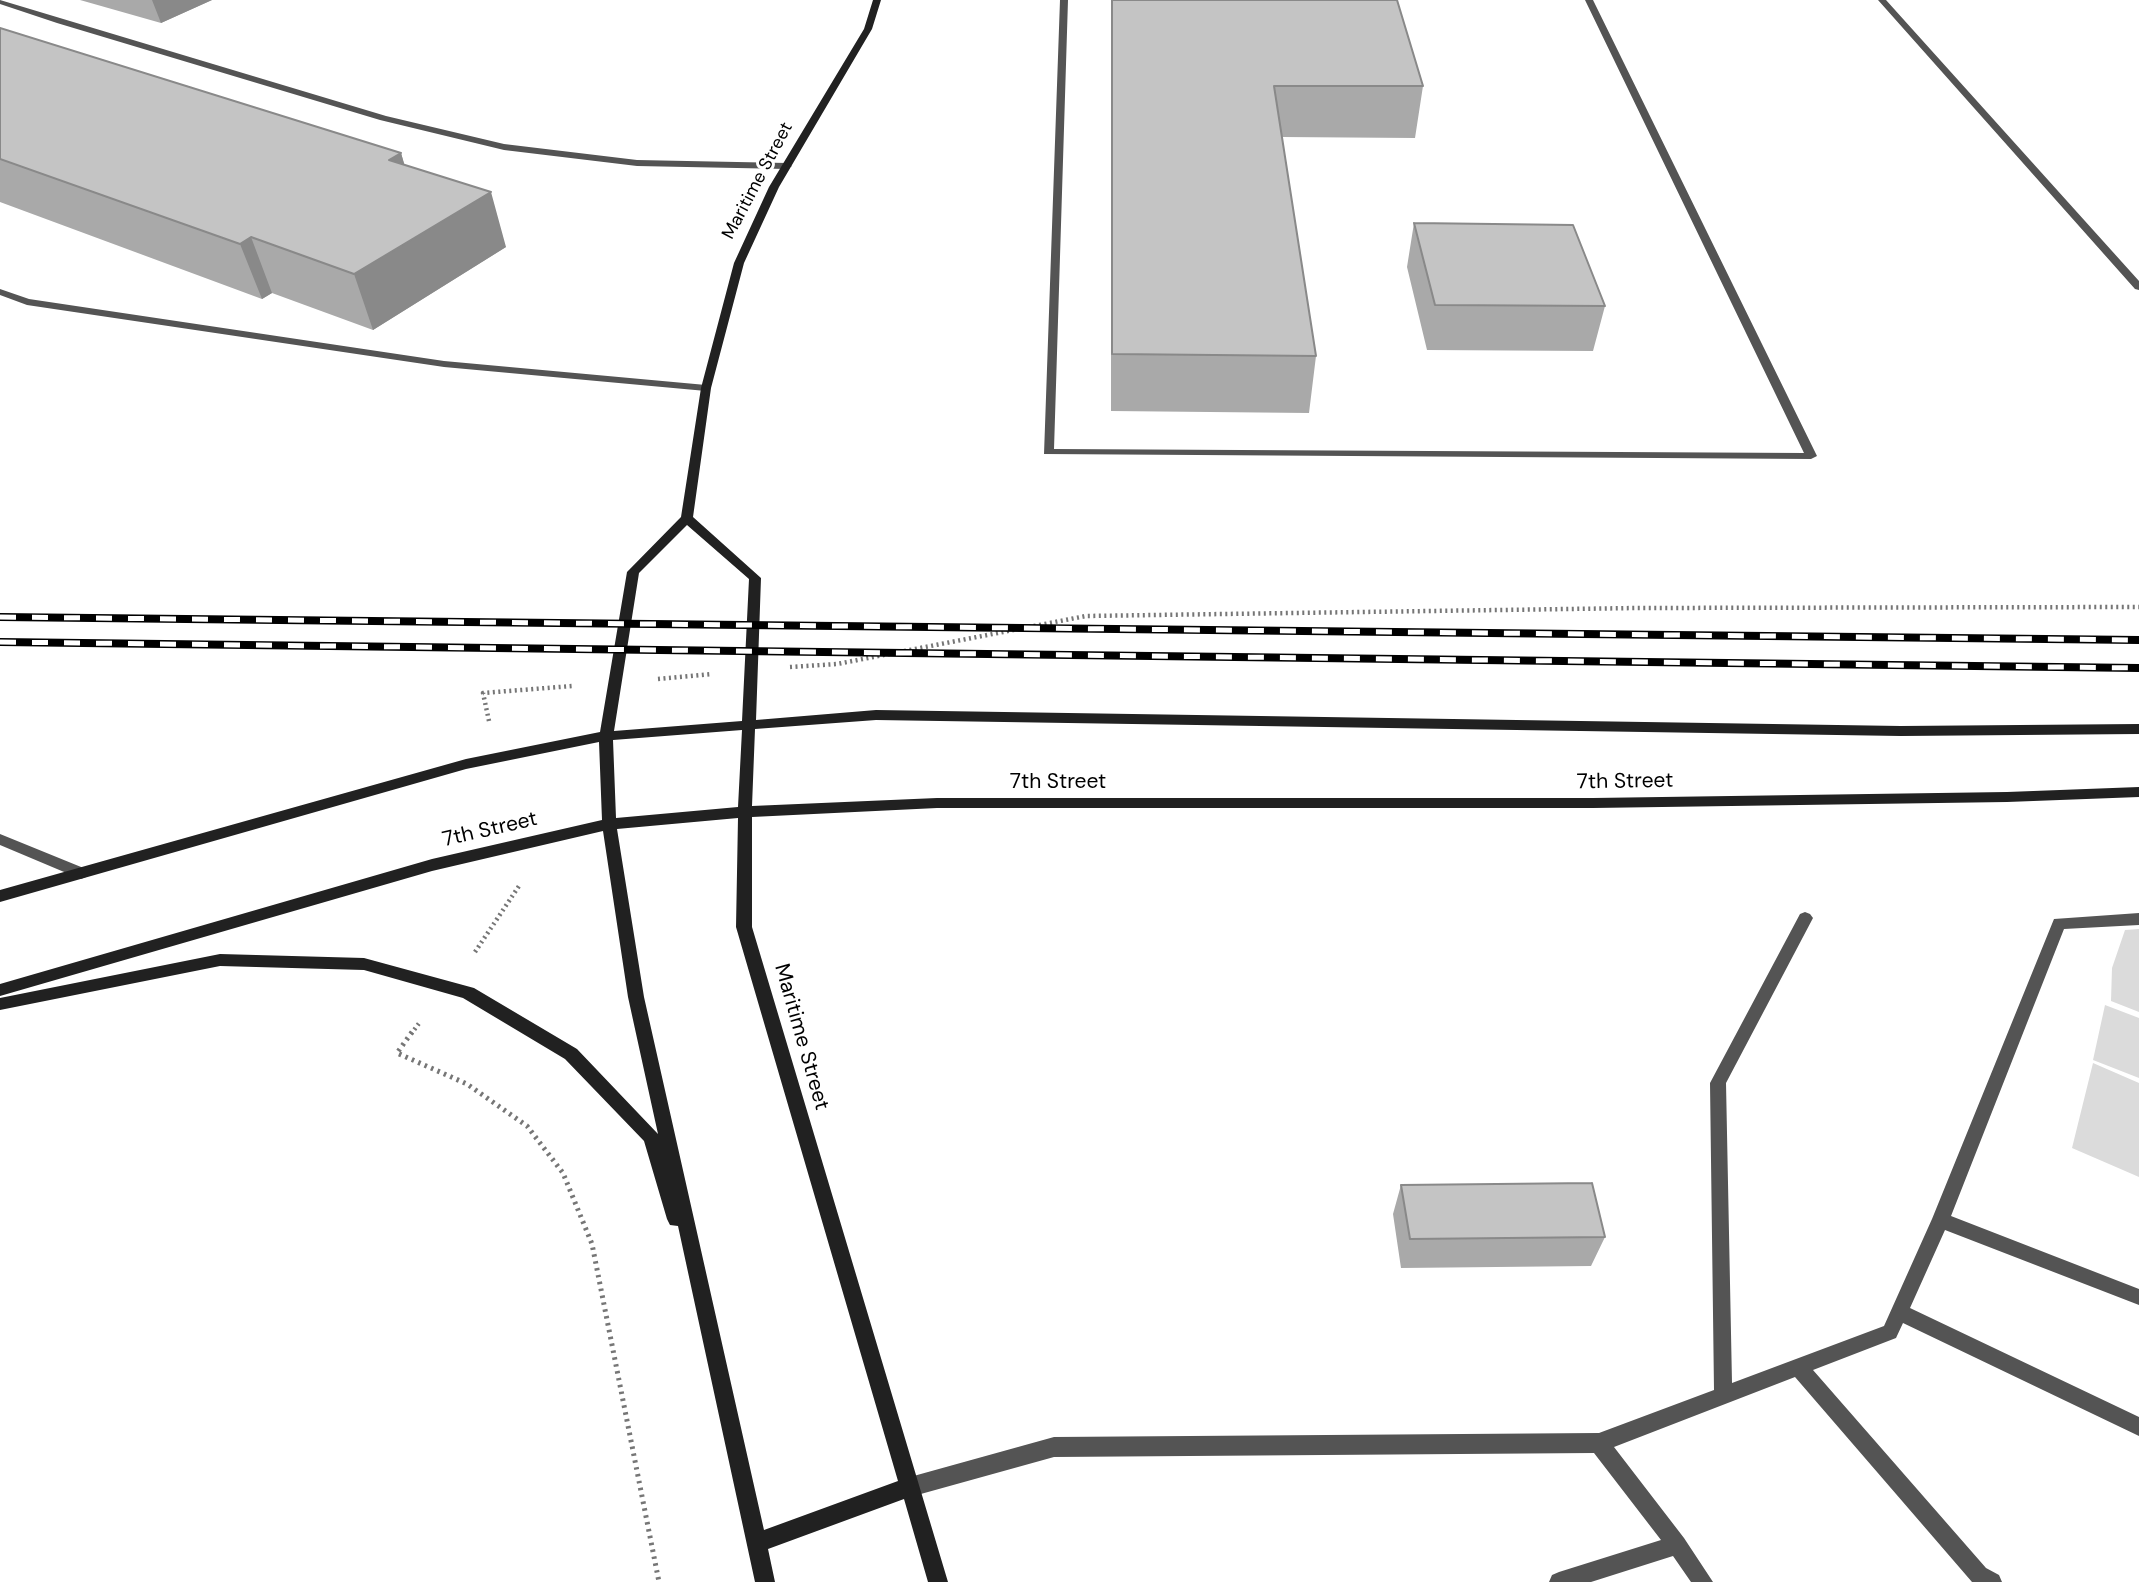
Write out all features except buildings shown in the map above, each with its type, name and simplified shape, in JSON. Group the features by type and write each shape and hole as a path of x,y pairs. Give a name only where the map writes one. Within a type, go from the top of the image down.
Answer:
{"main road":[{"name":"Maritime Street","path":"877,0 868,29 787,166 739,262 706,388 687,517 755,578 745,813 744,927 938,1582"},
{"path":"687,517 633,572 606,736 609,824 636,997 765,1582"},
{"path":"0,897 466,764 606,736 876,715 1901,731 2139,729"},
{"name":"7th Street","path":"0,990 432,866 609,824 745,813 937,803 1593,803 2007,797 2139,792"},
{"path":"0,1004 220,960 364,964 468,993 571,1054 650,1137 704,1310"},
{"path":"756,1543 910,1487"}],"lane":[{"path":"1064,0 1048,452 1811,456 1588,0"},
{"path":"1882,0 2139,287"},
{"path":"0,1 383,118 504,147 637,163 787,166"},
{"path":"0,292 27,302 444,364 706,388"},
{"path":"0,839 81,873"},
{"path":"1723,1396 1718,1083 1805,918"},
{"path":"910,1487 1054,1447 1600,1443 1890,1332 1941,1220 2059,923 2139,919"},
{"path":"1941,1220 2139,1297"},
{"path":"1899,1312 2139,1427"},
{"path":"1798,1367 1979,1575 1992,1582"},
{"path":"1600,1443 1703,1582"},
{"path":"1559,1582 1677,1545"}],"path":[{"path":"837,664 1087,616 1637,608 2139,607"},
{"path":"481,944 522,882"},
{"path":"397,1053 467,1084 527,1126 563,1173 592,1244 659,1582"}],"shaded area":[{"path":"2139,929 2139,1012 2111,1001 2112,968 2125,930"},
{"path":"2105,1005 2139,1018 2139,1078 2093,1060"},
{"path":"2093,1063 2139,1083 2139,1177 2072,1148"}],"railway":[{"path":"0,617 2139,640"},
{"path":"0,642 2139,668"}]}
